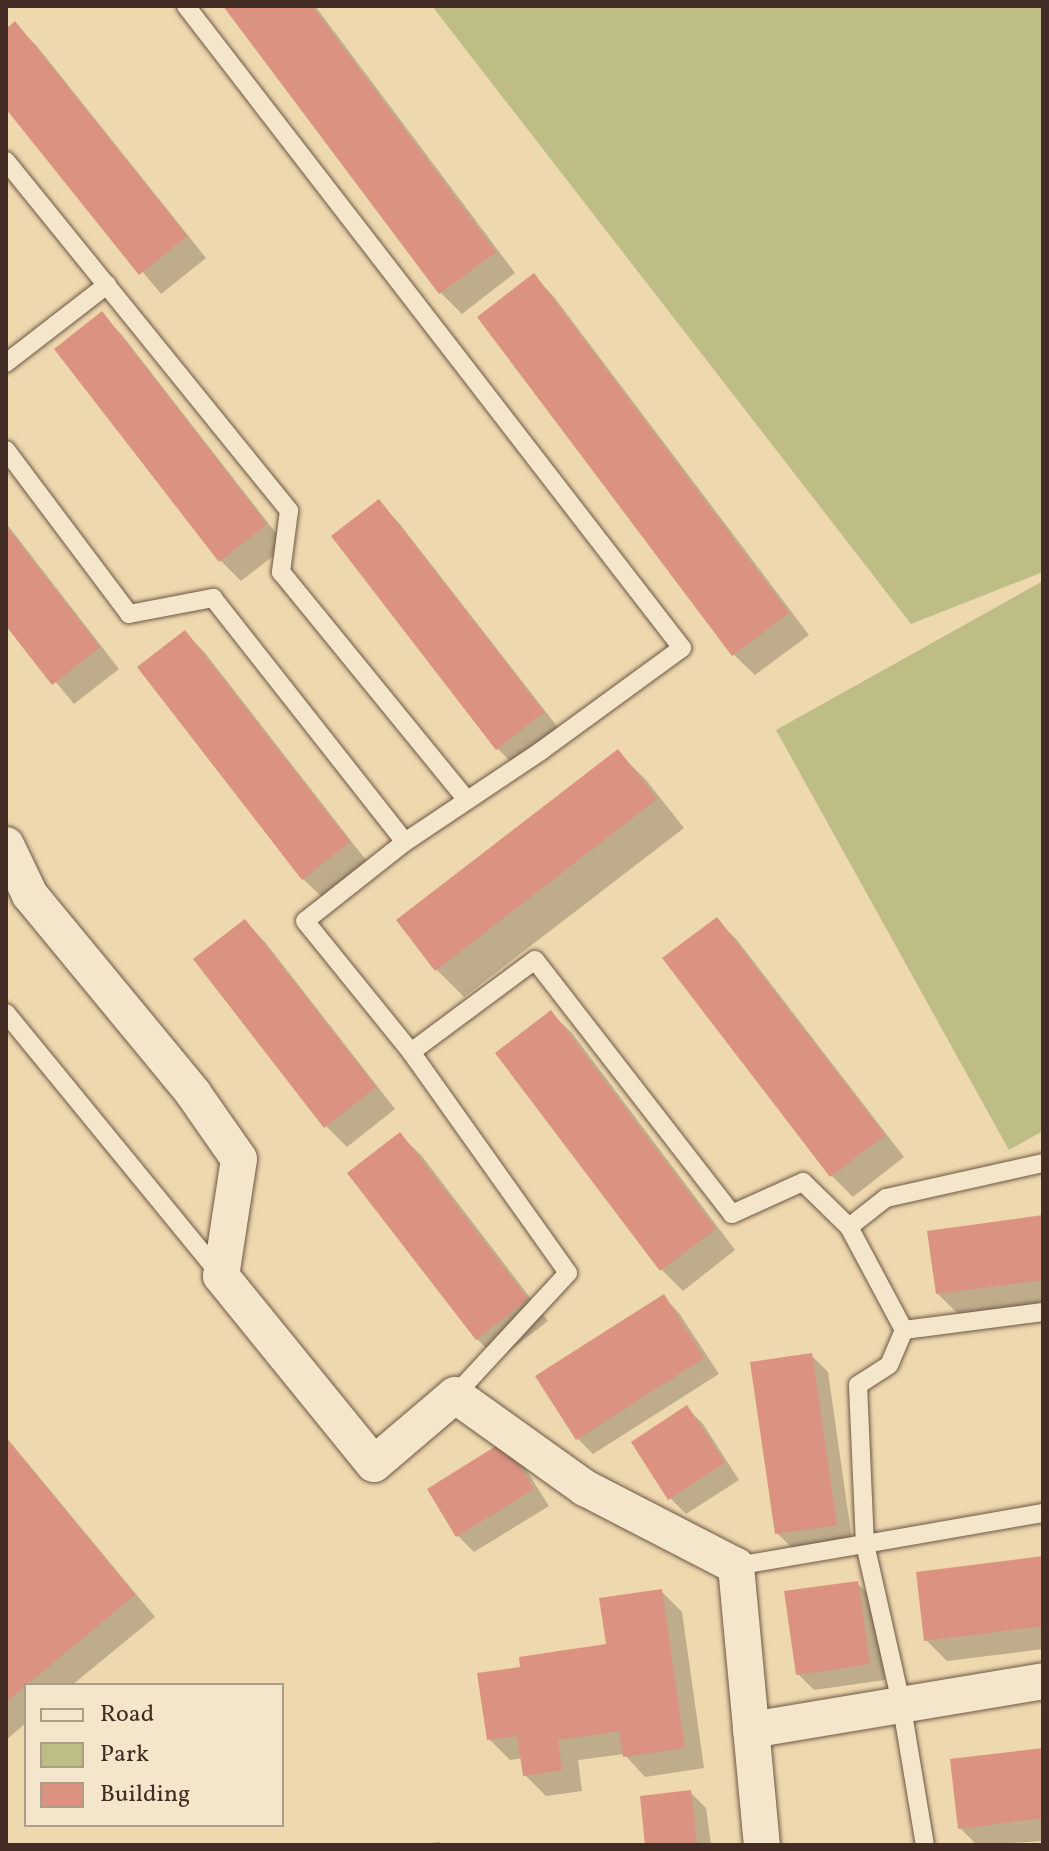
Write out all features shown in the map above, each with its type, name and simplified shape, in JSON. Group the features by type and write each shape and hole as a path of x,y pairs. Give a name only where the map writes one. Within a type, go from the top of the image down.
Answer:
{"street":[{"path":"6,845 30,895 193,1093 239,1159 221,1276 374,1464 455,1395 585,1488 736,1566 762,1845"},
{"path":"751,1730 901,1702 1043,1681"}],"lane":[{"path":"186,6 682,648 405,842 305,921 411,1052 568,1273 455,1395"},
{"path":"6,161 289,511 281,572 467,800"},
{"path":"6,363 107,285"},
{"path":"6,450 129,614 213,598 405,842"},
{"path":"411,1052 535,960 732,1214 803,1182 849,1227 904,1330"},
{"path":"6,1013 221,1276"},
{"path":"849,1227 886,1198 1043,1163"},
{"path":"904,1330 1043,1312"},
{"path":"904,1330 889,1365 858,1385 865,1544 901,1702 925,1845"},
{"path":"736,1566 1043,1513"}],"green space":[{"path":"432,6 1043,6 1043,572 911,624"},
{"path":"1043,581 1043,1131 1009,1150 776,730"}],"building":[{"path":"223,6 312,6 496,252 439,294"},
{"path":"15,21 187,236 139,275 6,109 6,29"},
{"path":"534,273 789,613 732,656 477,317"},
{"path":"102,311 267,524 219,562 54,349"},
{"path":"379,499 544,712 496,750 331,536"},
{"path":"6,526 100,647 52,685 6,626"},
{"path":"185,630 350,842 302,880 137,667"},
{"path":"618,749 657,799 435,971 396,920"},
{"path":"717,917 885,1135 830,1177 662,958"},
{"path":"245,919 376,1087 324,1128 193,959"},
{"path":"551,1010 716,1229 660,1271 495,1053"},
{"path":"400,1132 528,1299 476,1340 347,1173"},
{"path":"1043,1215 1043,1280 936,1294 927,1231"},
{"path":"664,1294 704,1358 576,1440 535,1376"},
{"path":"812,1353 837,1525 775,1534 750,1362"},
{"path":"687,1405 725,1463 668,1500 631,1442"},
{"path":"6,1438 135,1595 29,1683 24,1683 24,1687 6,1702"},
{"path":"504,1441 534,1489 456,1537 427,1489"},
{"path":"1043,1556 1043,1626 924,1641 916,1572"},
{"path":"858,1581 870,1664 796,1675 784,1591"},
{"path":"662,1589 685,1748 623,1757 619,1731 558,1740 562,1770 523,1776 517,1736 487,1740 477,1673 520,1667 519,1657 606,1644 599,1598"},
{"path":"1043,1748 1043,1818 958,1829 950,1759"},
{"path":"691,1790 697,1845 645,1845 640,1796"}]}
